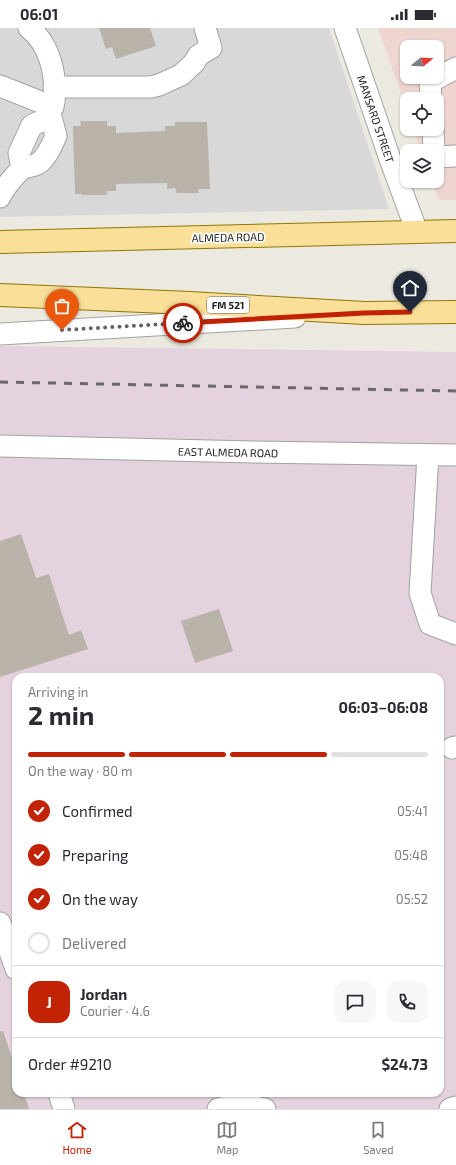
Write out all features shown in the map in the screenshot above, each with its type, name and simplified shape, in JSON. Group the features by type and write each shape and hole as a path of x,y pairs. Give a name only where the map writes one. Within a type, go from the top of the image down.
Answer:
{"main road":[{"name":"ALMEDA ROAD","path":"0,242 456,231"},
{"name":"FM 521","path":"0,295 182,302 364,313 456,312"}],"street":[{"path":"0,197 5,188 22,168 38,164 43,160 56,136 51,66 43,42 29,28"},
{"path":"0,86 53,104 151,87 167,82 181,75 194,63 198,56 211,48 205,28"},
{"name":"MANSARD STREET","path":"345,28 398,159 417,232"},
{"path":"431,90 456,68"},
{"path":"444,157 456,156"},
{"path":"0,334 364,313"},
{"name":"EAST ALMEDA ROAD","path":"0,446 241,452 456,455"},
{"path":"428,454 420,593 430,624 456,634"},
{"path":"0,923 12,958"},
{"path":"60,1097 64,1109"},
{"path":"218,1109 239,1104 266,1109"},
{"path":"450,1109 456,1107"}],"shaded area":[{"path":"0,28 329,28 389,209 0,217"},
{"path":"378,28 456,28 456,200 439,200 435,188 444,188 444,144 418,144 416,136 444,136 444,92 400,92"},
{"path":"0,346 456,352 456,1109 0,1109"}],"building":[{"path":"99,28 150,28 156,46 116,59 112,47 106,49"},
{"path":"80,121 107,121 107,126 116,126 116,133 165,131 165,126 175,126 175,122 207,122 210,189 198,189 199,193 177,193 175,188 167,189 167,183 116,184 116,191 107,191 107,195 75,194 73,126 81,126"},
{"path":"21,534 36,578 49,574 69,635 81,630 88,649 0,677 0,541"},
{"path":"219,609 233,651 195,663 181,621"},
{"path":"0,1031 3,1031 12,1058 12,1097 25,1097 29,1109 0,1109"}],"railway":[{"path":"0,382 456,391"}],"way so far":[{"path":"62,330 183,323"}],"route":[{"path":"183,323 364,313 410,312"}]}
